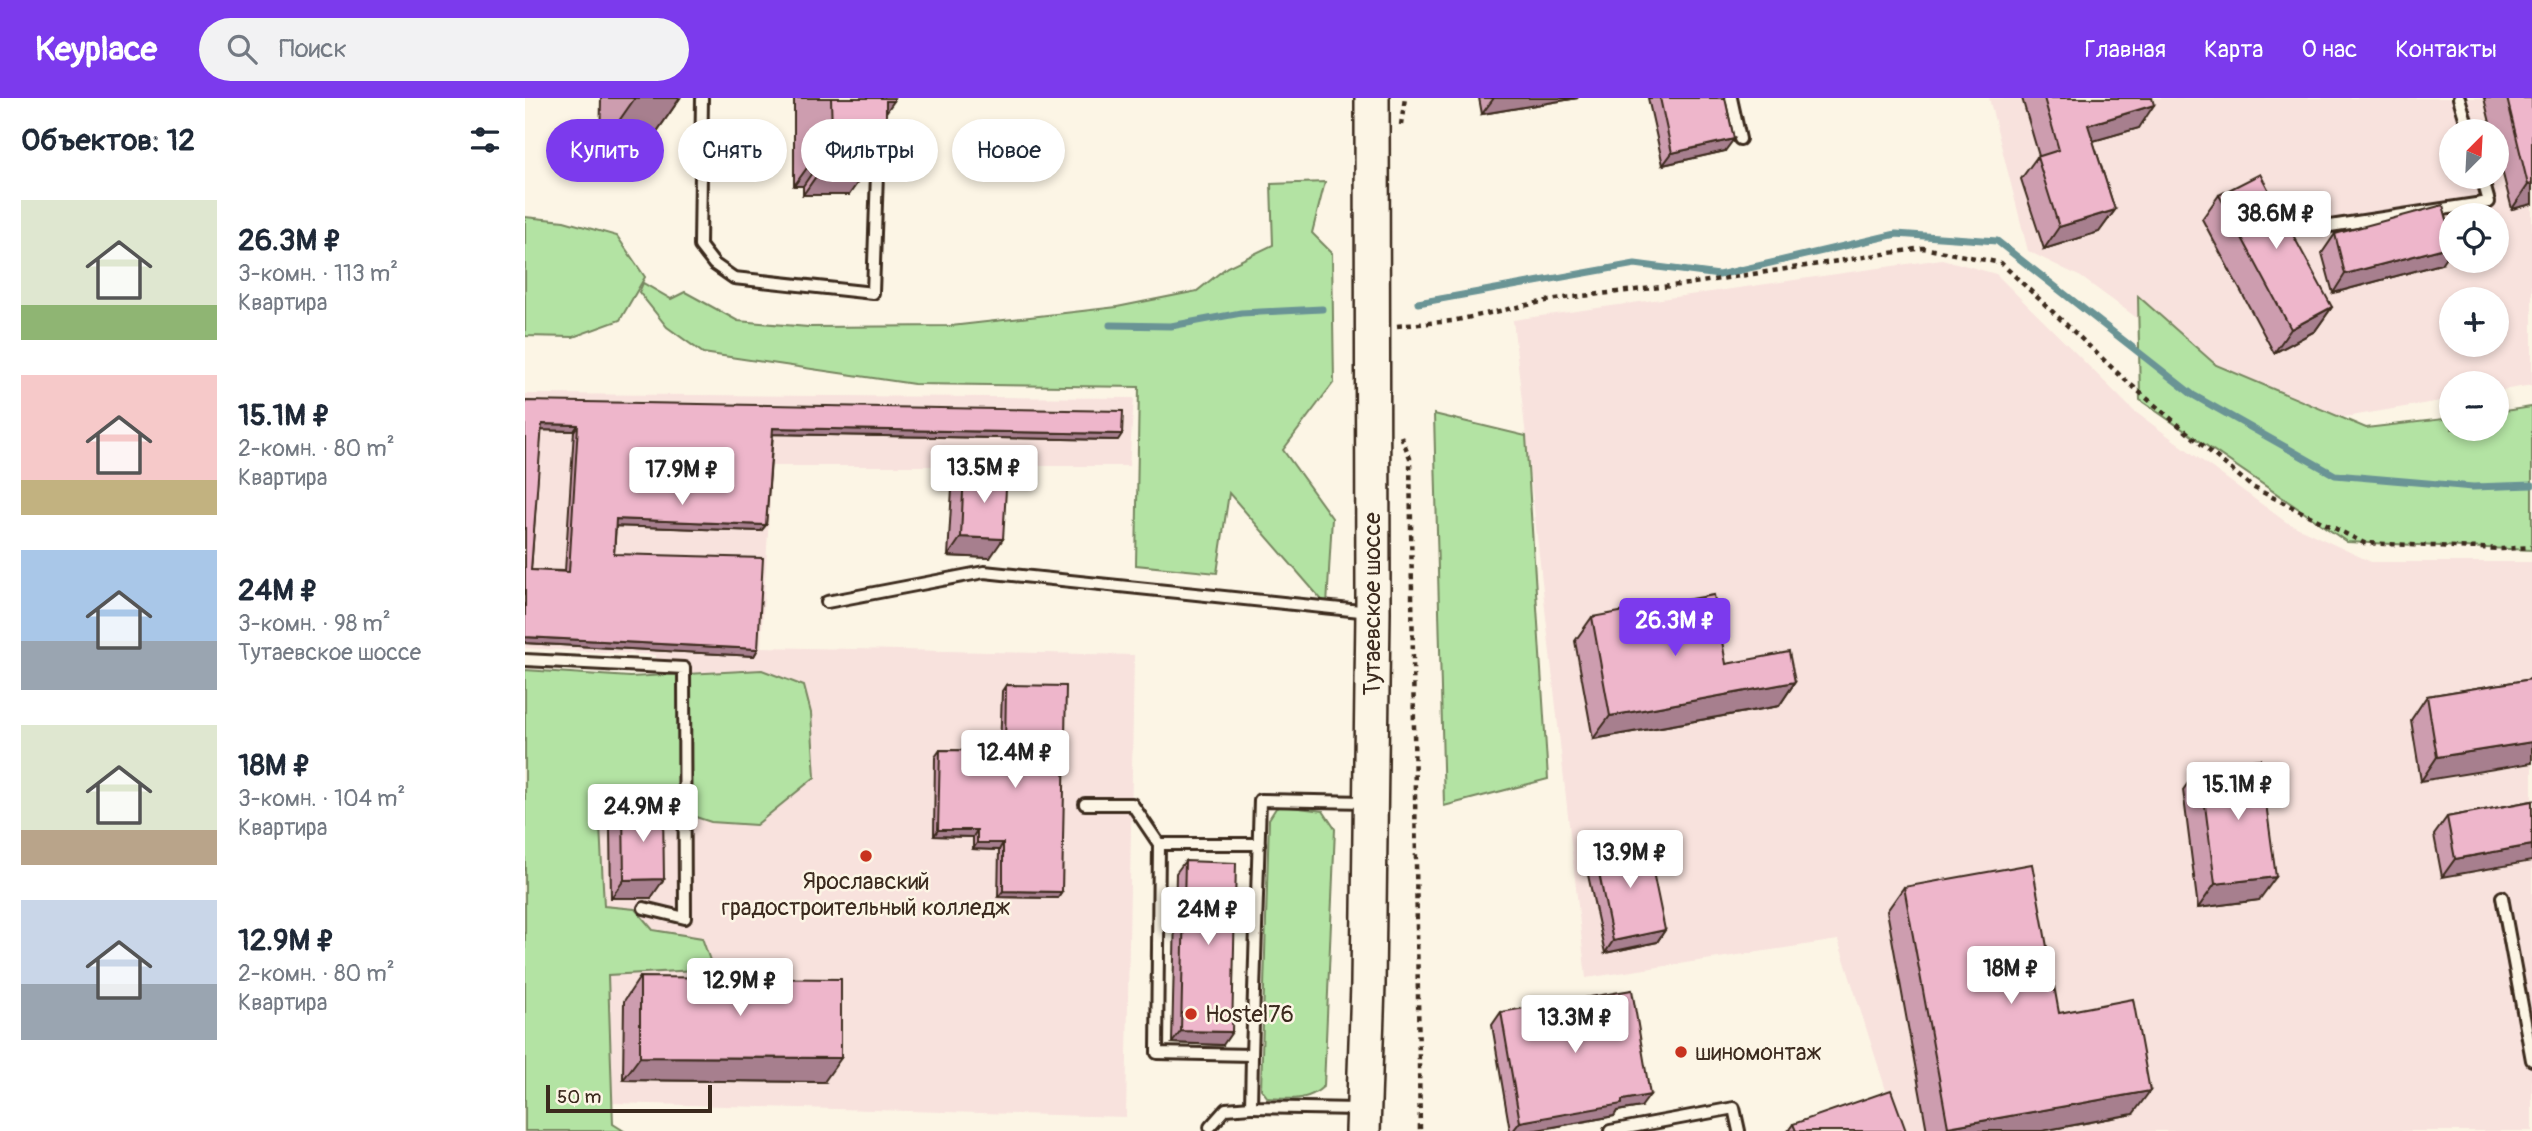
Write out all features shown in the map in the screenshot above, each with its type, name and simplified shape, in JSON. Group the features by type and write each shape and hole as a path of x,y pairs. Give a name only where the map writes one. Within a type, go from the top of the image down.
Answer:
{"main road":[{"name":"Тутаевское шоссе","path":"1365,1124 1373,612 1372,98"}],"lane":[{"path":"702,98 700,246 713,264 734,278 873,293 877,182"},
{"path":"1731,98 1740,139"},
{"path":"2459,98 2465,119"},
{"path":"2317,228 2489,202 2485,189"},
{"path":"827,602 984,572 1373,612"},
{"path":"525,660 684,668 685,918 644,908"},
{"path":"1251,1107 1260,800 1370,802"},
{"path":"1085,804 1132,804 1159,844 1157,1053 1252,1055"},
{"path":"1159,844 1258,844"},
{"path":"2502,897 2532,1060"},
{"path":"1210,1127 1226,1109 1251,1107 1365,1124"},
{"path":"1609,1131 1734,1108 1739,1131"}],"path":[{"path":"1399,137 1405,98"},
{"path":"1371,329 1452,321 1556,299 1688,284 1923,248 2001,263 2124,379 2252,487 2364,543 2503,549 2532,547"},
{"path":"1401,434 1410,458 1420,1131"}],"shaded area":[{"path":"1989,98 2532,98 2532,385 2509,389 2509,371 2439,371 2439,401 2286,427 2081,277 2028,251"},
{"path":"1942,259 1996,274 2134,411 2286,522 2371,562 2532,562 2532,1131 1899,1131 1838,940 1586,978 1513,320"},
{"name":"Ярославский градостроительный колледж","path":"525,394 1134,398 1129,466 772,466 761,647 1134,655 1126,1117 612,1103 599,805 653,803 656,655 525,648"}],"green space":[{"path":"1325,182 1312,233 1332,253 1334,382 1283,450 1332,518 1327,606 1229,493 1217,573 1136,565 1139,387 914,384 703,353 667,327 639,292 643,283 671,299 685,292 738,321 808,327 951,326 1117,307 1197,291 1227,267 1273,245 1271,184"},
{"path":"525,217 564,221 617,236 645,277 620,320 573,337 525,336"},
{"path":"2138,296 2216,365 2366,428 2439,420 2439,441 2509,441 2509,410 2532,407 2532,550 2347,542 2140,400"},
{"path":"1434,414 1526,436 1548,779 1444,806"},
{"path":"525,670 630,677 762,670 804,686 811,713 815,777 756,825 711,822 653,803 599,805 604,906 635,909 653,930 702,938 713,969 608,975 613,1124 624,1131 525,1131"},
{"path":"1283,806 1323,811 1335,829 1324,1086 1311,1095 1291,1099 1268,1098 1261,1089 1269,819 1276,808"}],"building":[{"path":"831,98 894,98 894,101 886,101 886,119 832,119"},
{"path":"1660,98 1725,98 1734,139 1672,153"},
{"path":"2044,98 2152,98 2154,105 2088,125 2115,210 2059,227 2037,157 2059,150"},
{"path":"2507,98 2532,98 2532,184 2528,185"},
{"path":"2260,174 2332,307 2291,329 2219,195"},
{"path":"2439,206 2439,249 2345,274 2335,234"},
{"path":"525,401 1123,411 1122,434 773,428 766,525 616,519 614,554 763,558 758,649 525,637","holes":["542,424 578,425 569,572 531,570"]},
{"path":"964,470 1007,473 1003,539 961,537"},
{"path":"1714,595 1726,664 1789,652 1795,682 1610,716 1592,617"},
{"path":"2532,679 2532,742 2437,757 2427,696"},
{"path":"1006,685 1066,686 1062,892 1003,891 1003,843 977,843 977,830 938,830 940,750 1005,751"},
{"path":"2260,759 2276,877 2215,884 2200,766"},
{"path":"2532,801 2532,845 2455,859 2447,817"},
{"path":"663,809 664,879 624,880 623,810"},
{"path":"1646,838 1665,930 1613,941 1594,849"},
{"path":"1185,861 1236,863 1232,1032 1181,1031"},
{"path":"2032,864 2059,1013 2133,999 2150,1091 1948,1127 1904,887"},
{"path":"640,977 841,979 841,1058 640,1057"},
{"path":"1632,990 1650,1095 1622,1100 1622,1104 1520,1122 1501,1012"},
{"path":"1891,1090 1906,1131 1796,1131 1793,1124"}],"waterway":[{"path":"1418,303 1635,264 1719,275 1896,234 1997,241 2193,395 2335,475 2473,487 2532,485"},
{"path":"1110,325 1171,326 1241,313 1322,309"}],"place":[{"name":"Ярославский градостроительный колледж","path":"866,856"},
{"name":"Hostel76","path":"1191,1014"},
{"name":"шиномонтаж","path":"1681,1052"}]}
